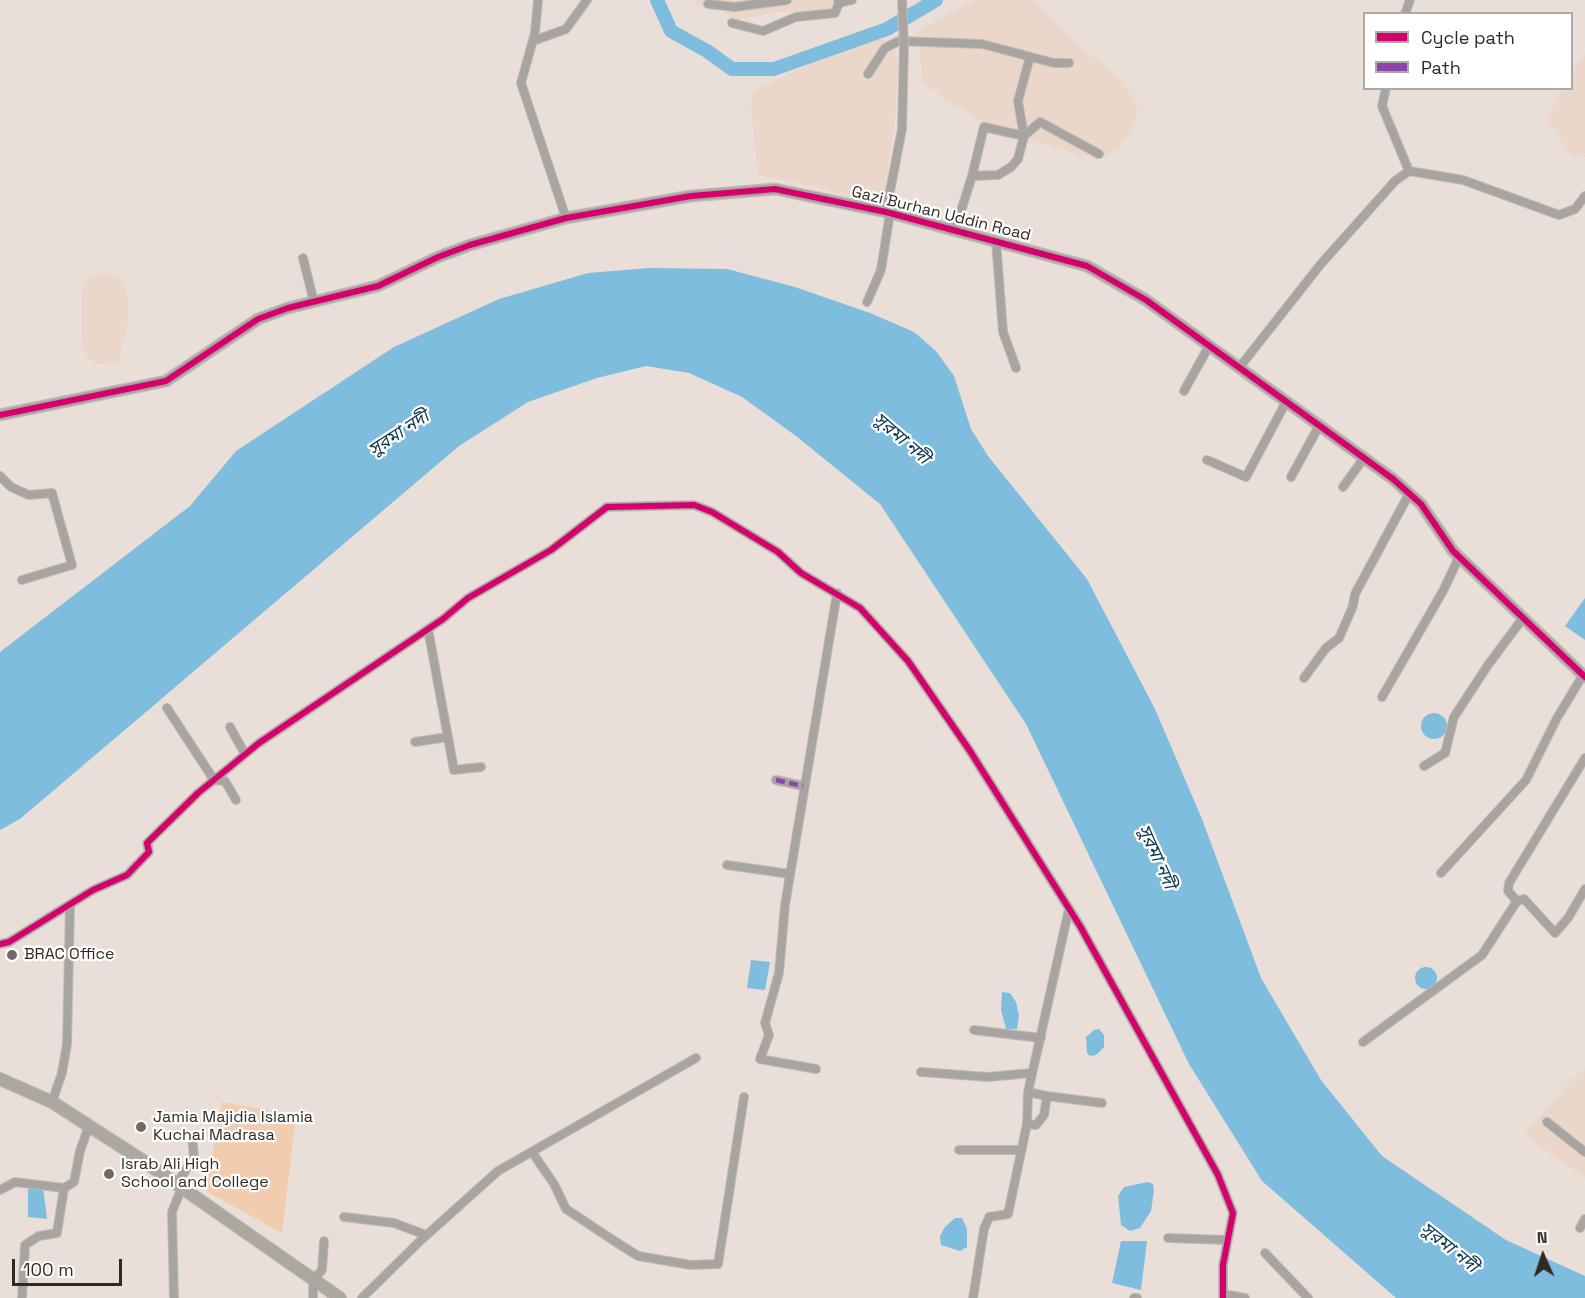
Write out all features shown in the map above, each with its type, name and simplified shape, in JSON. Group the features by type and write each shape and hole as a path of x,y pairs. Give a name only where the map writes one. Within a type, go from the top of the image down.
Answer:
{"main road":[{"path":"0,1079 51,1102 179,1188 313,1287 332,1298"},
{"path":"0,1084 49,1107 179,1188"},
{"path":"313,1287 340,1298"}],"street":[{"path":"538,0 533,41 521,83 566,218"},
{"path":"533,41 566,29 587,0"},
{"path":"708,4 735,7 787,0"},
{"path":"732,23 763,30 796,16 835,13 839,2 852,0"},
{"path":"867,302 881,270 902,129 904,46 902,0"},
{"path":"868,74 885,48 899,41 982,44 1030,57 1069,63"},
{"path":"972,176 998,175 1011,167 1018,159 1024,136 1018,101 1030,57"},
{"path":"1386,90 1382,106 1409,171"},
{"path":"1024,136 1040,122 1045,123 1099,154"},
{"path":"955,230 984,127 1024,136"},
{"path":"1239,368 1320,265 1395,181 1409,171 1463,180 1559,215 1575,209 1585,196"},
{"name":"Gazi Burhan Uddin Road","path":"0,415 166,381 258,319 288,308 378,286 438,257 566,218 691,196 776,189 888,212 1087,266 1146,300 1364,458 1409,494 1420,504 1456,553 1584,676"},
{"path":"996,241 1003,332 1016,368"},
{"path":"303,258 314,303"},
{"path":"1184,391 1209,346"},
{"path":"1207,460 1246,477 1286,402"},
{"path":"1291,477 1319,426"},
{"path":"1343,487 1364,458"},
{"path":"0,476 11,487 29,495 52,493 72,565 22,580"},
{"path":"1304,678 1326,648 1339,638 1353,606 1355,594 1409,494"},
{"path":"0,944 9,942 108,882 127,875 149,852 147,843 245,754 468,598 550,550 607,507 694,505 712,512 762,542 778,552 801,573 860,608 908,661 1001,799 1069,909 1154,1055 1218,1175 1232,1208 1223,1265 1223,1296 1245,1298"},
{"path":"1382,697 1443,591 1458,558 1456,553"},
{"path":"816,1070 760,1059 769,1035 765,1023 779,973 803,786 837,593"},
{"path":"1425,766 1444,753 1454,717 1488,665 1523,618"},
{"path":"428,628 454,770 481,767"},
{"path":"1441,873 1526,780 1557,718 1584,676"},
{"path":"167,708 214,780"},
{"path":"230,727 245,754"},
{"path":"416,742 448,737"},
{"path":"1517,901 1508,891 1509,883 1585,758"},
{"path":"214,780 225,781 236,800"},
{"path":"776,780 803,786"},
{"path":"727,865 790,874"},
{"path":"1363,1042 1482,956 1517,901 1524,899 1555,933 1568,918 1585,889"},
{"path":"51,1102 62,1073 66,1044 70,905"},
{"path":"973,1298 984,1229 989,1217 1008,1214 1027,1124 1030,1074 1041,1038 1069,909"},
{"path":"974,1030 1041,1038"},
{"path":"362,1298 426,1235 498,1171 696,1058"},
{"path":"921,1072 988,1077 1030,1074"},
{"path":"1028,1092 1102,1103"},
{"path":"1027,1124 1036,1125 1044,1115 1047,1096"},
{"path":"531,1152 554,1184 566,1209 638,1256 705,1266 718,1264 744,1097"},
{"path":"1547,1122 1585,1152"},
{"path":"0,1190 15,1182 64,1188 74,1182 80,1151 87,1131"},
{"path":"174,1298 172,1212 179,1188 194,1157 192,1136"},
{"path":"959,1150 1022,1150"},
{"path":"22,1298 25,1245 39,1236 57,1233 64,1188"},
{"path":"344,1217 394,1223 426,1235"},
{"path":"1580,1228 1585,1219"},
{"path":"1168,1238 1227,1239"},
{"path":"313,1287 322,1270 324,1240"},
{"path":"1265,1253 1308,1298"}],"shaded area":[{"path":"695,0 840,0 841,6 817,13 780,12 732,20 724,11 695,4"},
{"path":"975,0 1033,0 1075,42 1123,81 1138,109 1130,133 1119,147 1097,160 1049,145 1006,136 946,100 923,83 917,31"},
{"path":"869,36 895,43 898,70 895,119 883,206 811,186 758,175 751,108 753,91"},
{"path":"1585,54 1585,157 1569,153 1547,119 1562,90 1573,90 1573,72"},
{"path":"111,274 122,281 129,302 127,326 118,363 97,364 87,358 81,344 82,291 86,280 97,275"},
{"path":"1585,1069 1585,1178 1524,1135 1573,1078"},
{"path":"222,1102 296,1116 282,1233 206,1191"}],"water":[{"name":"সুরমা নদী","path":"649,268 727,269 795,287 870,313 914,332 936,351 954,376 971,429 988,456 1087,579 1155,709 1202,819 1261,978 1321,1080 1382,1156 1506,1240 1585,1276 1585,1298 1396,1298 1262,1181 1189,1064 1026,724 880,504 796,436 742,397 689,373 646,366 597,378 528,402 459,446 20,819 0,830 0,652 190,506 236,451 394,347 499,299 588,273"},
{"path":"1585,598 1585,640 1565,626"},
{"path":"1434,713 1443,717 1447,726 1443,735 1434,739 1425,735 1421,726 1425,717"},
{"path":"751,960 770,962 765,990 747,988"},
{"path":"1426,967 1434,970 1437,978 1434,986 1426,989 1418,986 1415,978 1418,970"},
{"path":"1002,992 1010,993 1016,1002 1019,1016 1017,1029 1006,1029 1001,1010"},
{"path":"1099,1029 1104,1035 1104,1047 1096,1055 1090,1056 1087,1053 1086,1037"},
{"path":"1148,1182 1153,1184 1154,1191 1151,1211 1140,1228 1130,1231 1121,1225 1118,1196 1124,1187"},
{"path":"43,1187 47,1219 28,1217 28,1189"},
{"path":"955,1218 962,1218 967,1229 967,1247 960,1251 941,1245 940,1236 945,1227"},
{"path":"1121,1241 1147,1241 1141,1290 1112,1283"}],"waterway":[{"path":"657,0 671,31 707,51 732,69 774,69 887,29 936,0"}],"marked path":[{"path":"776,780 803,786"}],"cycle path":[{"path":"0,415 166,381 258,319 288,308 378,286 438,257 470,245 566,218 691,196 775,189 886,212 1087,266 1146,300 1393,479 1421,504 1453,551 1585,677"},
{"path":"0,944 9,942 93,890 127,875 149,852 147,843 198,793 259,743 443,619 468,598 551,550 607,507 694,505 712,512 778,552 801,573 860,608 908,661 970,751 1080,926 1218,1175 1233,1213 1223,1265 1223,1298"}],"place":[{"name":"BRAC Office","path":"12,955"},
{"name":"Jamia Majidia Islamia Kuchai Madrasa","path":"141,1127"},
{"name":"Israb Ali High School and College","path":"109,1174"}]}
